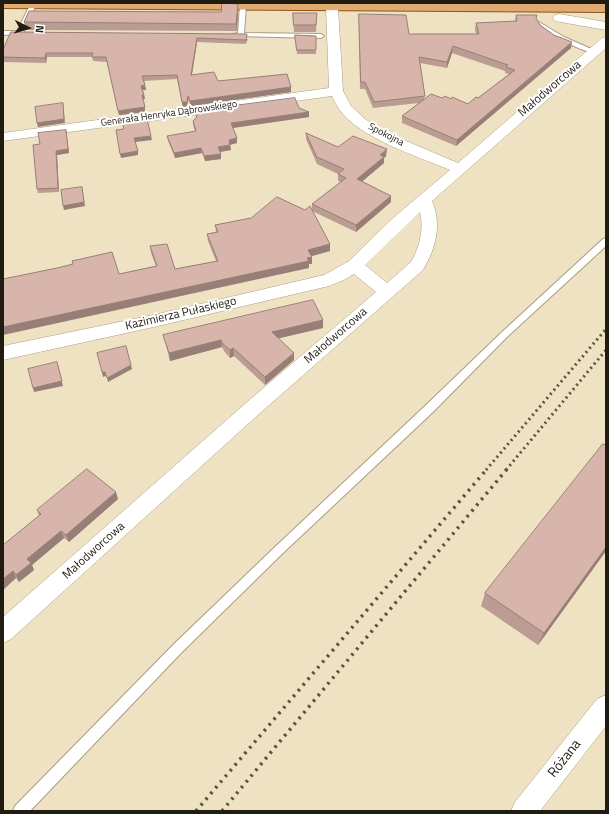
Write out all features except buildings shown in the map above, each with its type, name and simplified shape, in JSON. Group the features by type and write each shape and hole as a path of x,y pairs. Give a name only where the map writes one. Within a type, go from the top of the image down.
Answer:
{"main road":[{"path":"3,4 332,7 420,5 606,8"}],"street":[{"name":"Spokojna","path":"332,7 327,38 336,91 345,108 360,122 380,135 460,169"},
{"path":"559,18 606,26"},
{"name":"Małodworcowa","path":"355,266 399,222 606,41"},
{"name":"Generała Henryka Dąbrowskiego","path":"3,137 336,91"},
{"name":"Małodworcowa","path":"3,632 253,408 417,266 428,244 430,229 424,201"},
{"path":"355,266 367,277 387,291"},
{"name":"Kazimierza Pułaskiego","path":"3,353 158,320 329,280 355,266"},
{"name":"Różana","path":"524,811 606,707"}],"lane":[{"path":"19,33 33,5"},
{"path":"241,35 243,6"},
{"path":"539,24 562,38 593,51"},
{"path":"3,33 27,33"},
{"path":"225,35 302,36 327,38"},
{"path":"302,36 311,39 327,38"},
{"path":"20,811 178,648 245,582 429,409 504,335 606,241"}],"railway":[{"path":"486,470 606,329"},
{"path":"506,470 606,350"},
{"path":"196,811 487,469"},
{"path":"222,811 507,469"}]}
